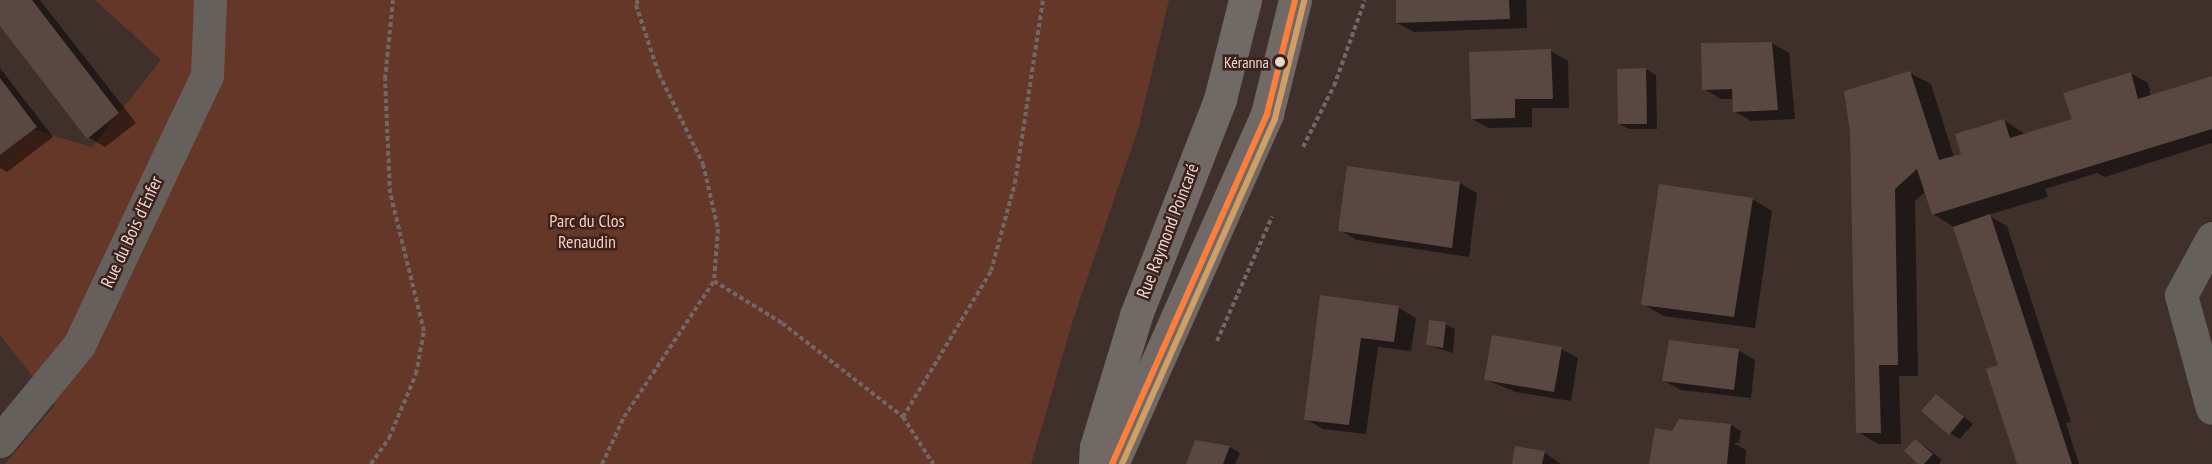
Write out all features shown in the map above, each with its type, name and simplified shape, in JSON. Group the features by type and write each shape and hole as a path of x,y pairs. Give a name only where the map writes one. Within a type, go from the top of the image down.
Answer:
{"main road":[{"name":"Rue Raymond Poincaré","path":"1095,464 1096,447 1136,315 1220,99 1245,0"},
{"path":"1112,464 1267,114 1295,0"}],"street":[{"name":"Rue du Bois d'Enfer","path":"0,441 79,345 207,75 210,0"},
{"path":"2212,238 2181,295 2212,408"}],"path":[{"path":"371,464 389,438 416,374 424,331 390,193 385,79 393,0"},
{"path":"602,464 624,417 714,281 718,230 703,164 659,74 636,5 638,0"},
{"path":"903,417 991,271 1015,183 1043,0"},
{"path":"714,281 782,323 903,417 933,464"}],"green space":[{"name":"Parc du Clos Renaudin","path":"95,0 1169,0 1139,126 1073,320 1031,464 5,464 55,405 0,335 0,120 92,147 161,60"}],"building":[{"path":"0,0 32,0 119,113 87,139 0,26"},
{"path":"1396,0 1509,0 1510,19 1396,23"},
{"path":"1772,42 1778,110 1733,112 1732,89 1702,90 1701,43"},
{"path":"1551,49 1553,99 1515,99 1515,118 1471,119 1469,52"},
{"path":"1646,68 1647,124 1618,124 1617,69"},
{"path":"1910,71 1939,160 1961,154 1955,134 2004,119 2010,138 2072,119 2063,93 2131,72 2138,99 2212,76 2212,129 1932,215 1917,169 1895,189 1898,365 1879,365 1881,433 1856,433 1850,131 1844,91"},
{"path":"0,78 37,127 0,155"},
{"path":"1347,166 1460,182 1452,248 1338,231"},
{"path":"1659,184 1753,198 1734,317 1641,305"},
{"path":"1990,214 2072,464 2017,464 1986,369 1998,365 1953,227"},
{"path":"1320,295 1399,306 1394,342 1361,338 1349,425 1304,420"},
{"path":"1429,320 1446,322 1443,348 1426,345"},
{"path":"1492,335 1562,347 1554,392 1484,380"},
{"path":"1669,340 1739,349 1734,390 1662,381"},
{"path":"1936,394 1964,417 1949,435 1921,411"},
{"path":"1679,419 1731,424 1727,464 1649,464 1655,428 1672,431"},
{"path":"1915,439 1933,454 1924,464 1918,464 1904,451"},
{"path":"1195,440 1230,446 1223,464 1186,464"},
{"path":"1515,446 1545,451 1542,464 1512,464"}],"transit line":[{"path":"1112,464 1267,114 1295,0"},
{"path":"1122,464 1275,118 1304,2"}],"place":[{"name":"Kéranna","path":"1280,62"}]}
